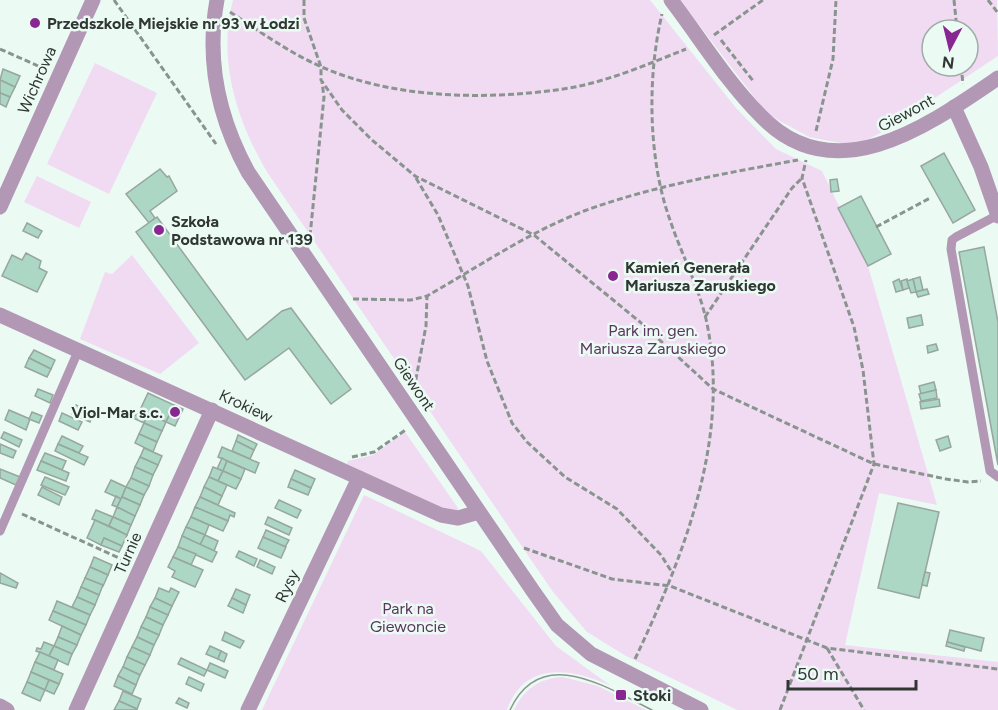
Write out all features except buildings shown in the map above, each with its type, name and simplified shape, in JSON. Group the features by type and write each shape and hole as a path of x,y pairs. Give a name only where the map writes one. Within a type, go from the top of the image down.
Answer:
{"street":[{"name":"Wichrowa","path":"0,207 93,0"},
{"name":"Giewont","path":"217,2 213,45 215,77 220,105 236,150 248,172 479,512 557,625 585,650 628,675 701,710"},
{"name":"Giewont","path":"668,3 703,42 762,118 809,152 876,148 954,107 998,78"},
{"path":"954,107 981,167 997,211"},
{"name":"Krokiew","path":"0,315 450,518 466,517 479,512"},
{"name":"Turnie","path":"76,710 212,410"},
{"name":"Rysy","path":"248,710 359,478"},
{"path":"0,706 8,710"}],"lane":[{"path":"996,476 990,471 951,249 952,240 997,211"},
{"path":"0,531 79,350"}],"path":[{"path":"114,0 219,148"},
{"path":"304,0 307,30 321,67 324,97 310,241"},
{"path":"217,2 321,67 378,86 444,96 465,96 558,90 656,61 703,42 763,0"},
{"path":"705,317 792,188 802,178 832,59 836,0"},
{"path":"954,0 956,18"},
{"path":"988,0 998,13"},
{"path":"628,675 670,586 693,515 713,390 713,367 705,317 660,189 653,134 656,61 668,3"},
{"path":"0,49 50,71"},
{"path":"962,78 963,86"},
{"path":"321,80 342,110 372,140 415,176 534,235 640,322 713,390 873,464 968,482 988,480 996,476"},
{"path":"333,298 394,301 426,296 534,235 584,211 660,189 809,152"},
{"path":"415,176 438,215 463,275 487,361 512,423 527,442 565,477 617,508 661,555 674,574"},
{"path":"780,710 873,464 864,370 854,327 802,178"},
{"path":"876,226 930,198"},
{"path":"413,394 426,326 426,296"},
{"path":"346,458 374,452 407,429"},
{"path":"10,508 141,567"},
{"path":"515,545 612,579 670,586 827,648 998,669"},
{"path":"827,648 864,710"}],"green space":[{"name":"Park im. gen. Mariusza Zaruskiego","path":"233,0 650,0 736,108 776,149 822,171 868,266 937,505 879,493 845,645 998,662 998,710 737,710 626,656 587,632 553,592 267,172 247,132 233,89 227,45"},
{"path":"680,0 997,0 998,56 980,68 980,18 920,18 920,78 965,78 888,129 861,143 840,143 809,137 767,114"},
{"path":"95,63 157,93 109,194 47,164"},
{"path":"37,176 91,202 79,228 24,202"},
{"path":"132,255 199,343 160,374 80,339 105,272 112,274"},
{"path":"405,432 458,510 450,511 347,464 348,461 373,455"},
{"name":"Park na Giewoncie","path":"364,495 481,551 556,646 611,686 581,675 551,672 525,683 515,694 507,710 262,710"},
{"path":"563,677 598,686 646,710 514,710 523,696 534,686 540,682"}],"tram line":[{"path":"510,710 523,690 539,679 557,675 576,677 595,683 652,710"}],"place":[{"name":"Przedszkole Miejskie nr 93 w Łodzi","path":"35,23"},
{"name":"Szkoła Podstawowa nr 139","path":"159,230"},
{"name":"Kamień Generała Mariusza Zaruskiego","path":"613,276"},
{"name":"Viol-Mar s.c.","path":"175,412"},
{"name":"Stoki","path":"621,695"}]}
